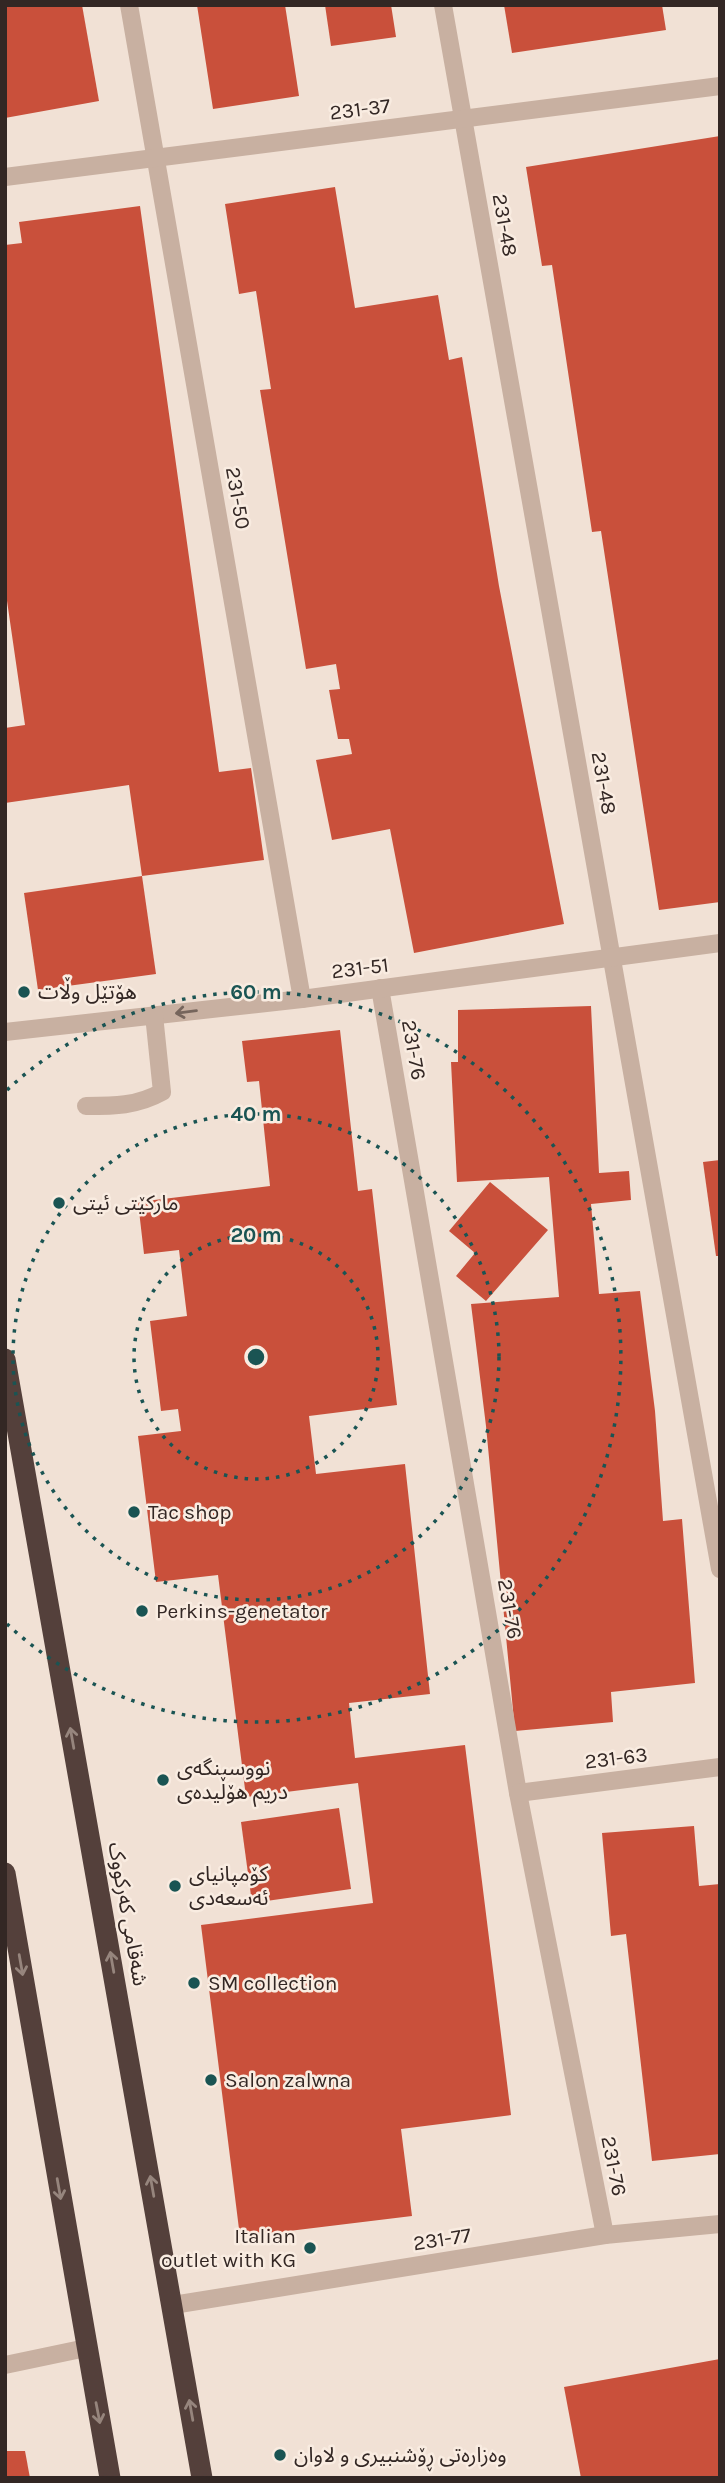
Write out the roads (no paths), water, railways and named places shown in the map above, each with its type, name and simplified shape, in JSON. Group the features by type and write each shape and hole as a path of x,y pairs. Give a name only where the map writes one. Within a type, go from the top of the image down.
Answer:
{"highway":[{"name":"شەقامی کەرکووک","path":"5,1359 202,2478"},
{"path":"5,1873 110,2478"}],"street":[{"name":"231-50","path":"130,5 302,999"},
{"name":"231-48","path":"443,5 720,1569"},
{"name":"231-37","path":"5,177 720,86"},
{"name":"231-51","path":"5,1032 302,999 720,943"},
{"name":"231-76","path":"380,988 518,1793 605,2235"},
{"path":"86,1107 121,1107 146,1101 162,1092 154,1015"},
{"name":"231-63","path":"518,1793 720,1768"},
{"name":"231-77","path":"173,2305 605,2235 720,2224"},
{"path":"5,2365 86,2348"}],"place":[{"name":"هۆتێل وڵات","path":"24,992"},
{"name":"مارکێتی ئیتی","path":"59,1203"},
{"name":"Tac shop","path":"134,1512"},
{"name":"Perkins-genetator","path":"142,1611"},
{"name":"نووسینگەی دریم هۆڵیدەی","path":"163,1780"},
{"name":"کۆمپانیای ئەسعەدی","path":"175,1886"},
{"name":"SM collection","path":"194,1983"},
{"name":"Salon zalwna","path":"211,2080"},
{"name":"Italian outlet with KG","path":"310,2248"},
{"name":"وەزارەتی ڕۆشنبیری و لاوان","path":"280,2455"}]}
